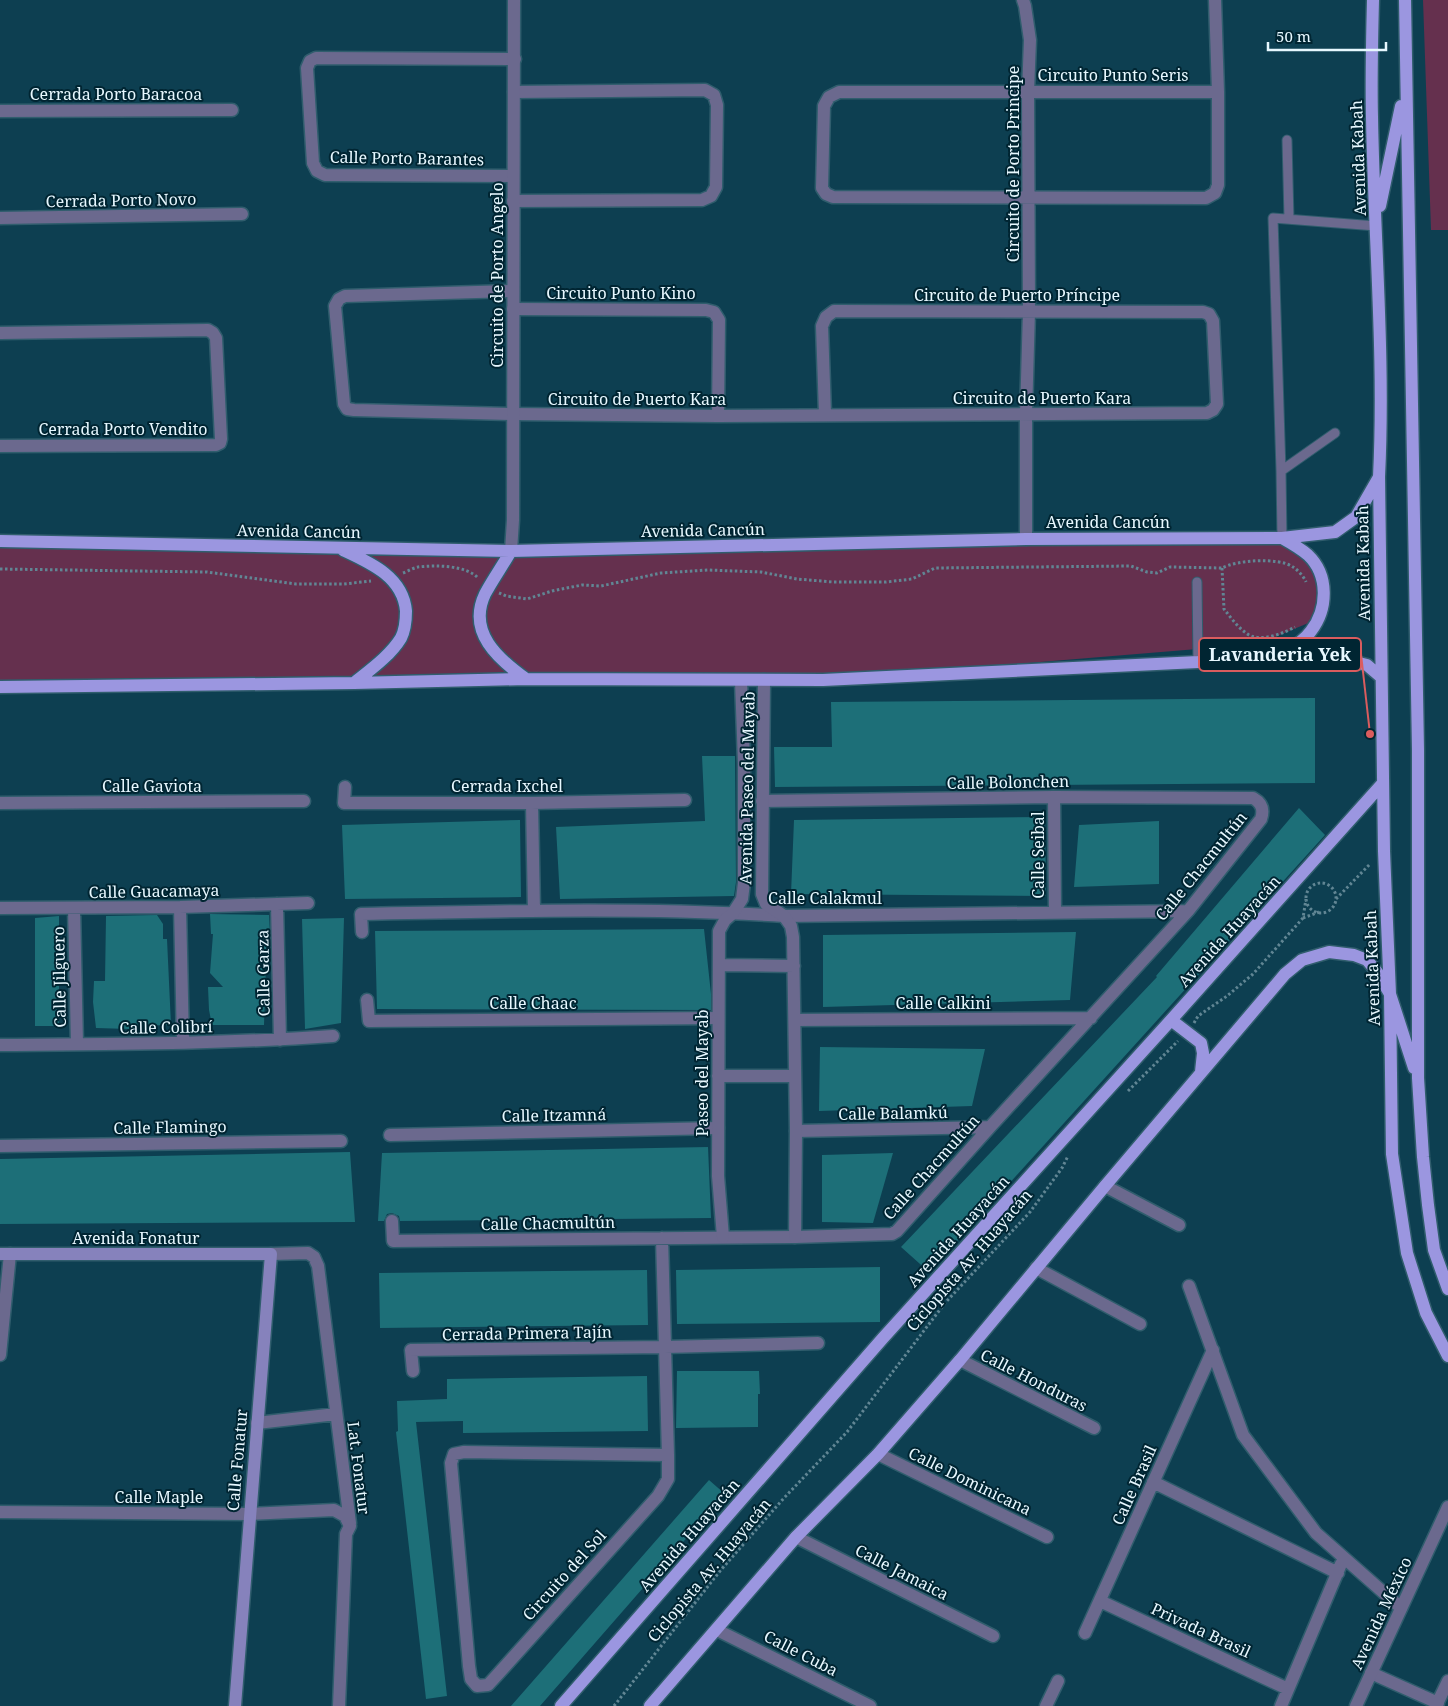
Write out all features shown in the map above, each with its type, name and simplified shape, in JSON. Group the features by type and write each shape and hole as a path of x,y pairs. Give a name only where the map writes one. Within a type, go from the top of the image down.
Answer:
{"main road":[{"name":"Avenida Kabah","path":"1373,0 1372,117 1379,279 1381,435 1378,477 1381,677 1384,851 1390,994 1392,1154 1407,1252 1426,1313 1448,1356"},
{"path":"1405,0 1418,750 1418,1078 1423,1157 1434,1250 1448,1290"},
{"path":"1376,226 1406,84"},
{"name":"Avenida Cancún","path":"0,541 511,551 1026,539 1282,538 1335,532 1356,517 1378,477"},
{"path":"1282,538 1310,557 1324,583 1322,608 1318,620 1310,632 1282,656"},
{"path":"340,548 380,569 391,578 404,602 406,620 401,637 389,652 354,683"},
{"path":"511,551 489,588 482,603 480,614 487,642 505,664 526,679"},
{"path":"0,687 526,679 833,680 1198,662 1282,656 1347,660 1367,665 1381,677"},
{"name":"Avenida Huayacán","path":"561,1706 883,1338 1384,783"},
{"path":"650,1706 796,1537 878,1454 960,1360 1285,974 1302,960 1329,952 1354,955 1367,960 1377,972 1390,994 1418,1078"},
{"path":"1171,1020 1201,1043 1203,1064 1200,1074"},
{"name":"Avenida Fonatur","path":"5,1254 271,1254"},
{"name":"Calle Fonatur","path":"235,1706 271,1254"}],"street":[{"name":"Circuito de Porto Angelo","path":"511,551 513,520 514,0"},
{"name":"Circuito de Porto Principe","path":"1023,0 1030,40 1028,92 1030,311 1026,414 1026,539"},
{"path":"1030,198 1206,198 1215,193 1218,185 1218,92 1215,0"},
{"name":"Calle Porto Barantes","path":"514,59 316,58 310,61 307,68 313,163 317,171 325,174 514,176"},
{"path":"514,92 705,90 714,95 717,105 716,187 711,196 702,200 514,201"},
{"name":"Circuito Punto Seris","path":"1030,198 833,197 826,194 822,188 824,106 829,97 838,92 1218,92"},
{"name":"Cerrada Porto Baracoa","path":"0,111 232,110"},
{"name":"Cerrada Porto Novo","path":"0,218 242,214"},
{"name":"Circuito de Puerto Kara","path":"513,291 345,296 339,299 335,306 344,404 347,408 354,410 718,416 1207,413 1213,410"},
{"name":"Circuito Punto Kino","path":"513,309 706,310 714,312 719,320 718,416"},
{"name":"Circuito de Puerto Príncipe","path":"825,414 822,326 826,317 834,311 1203,312 1209,314 1213,321 1217,404 1213,410"},
{"name":"Cerrada Porto Vendito","path":"0,333 208,330 216,338 221,439 220,443 216,445 0,446"},
{"name":"Avenida Paseo del Mayab","path":"764,680 762,894 766,904 784,916"},
{"name":"Avenida Paseo del Mayab","path":"733,913 742,899 744,884 744,763 741,681"},
{"name":"Cerrada Ixchel","path":"344,787 344,803 532,803 685,800"},
{"name":"Calle Bolonchen","path":"762,801 1054,797 1253,798"},
{"name":"Calle Seibal","path":"1054,797 1055,912"},
{"name":"Calle Chacmultún","path":"392,1221 393,1241 795,1237 892,1234 897,1231 1188,910 1260,819 1263,813 1262,806 1253,798"},
{"name":"Calle Gaviota","path":"0,802 304,801"},
{"path":"532,803 534,910"},
{"name":"Calle Guacamaya","path":"0,908 180,907 308,903"},
{"name":"Calle Garza","path":"277,904 280,1040"},
{"path":"180,907 183,1043"},
{"name":"Calle Jilguero","path":"74,908 77,1044"},
{"name":"Calle Calakmul","path":"362,932 361,914 534,910 733,913 784,916 1188,910"},
{"name":"Paseo del Mayab","path":"723,1237 718,1176 720,931 724,920 733,913"},
{"path":"784,916 792,926 796,1020 795,1237"},
{"path":"719,965 794,966"},
{"name":"Calle Chaac","path":"367,1000 369,1021 718,1018"},
{"name":"Calle Calkini","path":"796,1020 1091,1018"},
{"name":"Calle Colibrí","path":"0,1045 183,1043 280,1040 333,1036"},
{"path":"718,1076 795,1076"},
{"name":"Calle Balamkú","path":"796,1131 990,1127"},
{"name":"Calle Itzamná","path":"390,1135 718,1128"},
{"name":"Calle Flamingo","path":"0,1146 341,1140"},
{"path":"1105,1186 1179,1224"},
{"path":"662,1238 668,1455"},
{"name":"Lat. Fonatur","path":"271,1254 308,1253 314,1257 318,1266 348,1521 339,1706"},
{"path":"0,1355 5,1254"},
{"path":"1036,1268 1140,1324"},
{"path":"1188,1286 1243,1435 1316,1533 1401,1608"},
{"path":"665,1348 818,1343"},
{"name":"Cerrada Primera Tajín","path":"413,1371 411,1350 665,1348"},
{"name":"Calle Brasil","path":"1085,1633 1213,1350"},
{"name":"Calle Honduras","path":"960,1360 1094,1428"},
{"path":"257,1423 336,1414"},
{"name":"Circuito del Sol","path":"474,1452 668,1455 668,1479 658,1496 488,1685 477,1686 471,1679 469,1666 451,1463 454,1454 474,1452"},
{"name":"Calle Dominicana","path":"878,1454 1047,1538"},
{"path":"1153,1482 1338,1572"},
{"name":"Avenida México","path":"1356,1706 1448,1507"},
{"name":"Calle Maple","path":"0,1512 249,1514 334,1510 348,1521"},
{"name":"Avenida México","path":"1436,1533 1448,1516"},
{"name":"Calle Jamaica","path":"796,1537 993,1636"},
{"path":"1281,1706 1344,1558"},
{"name":"Privada Brasil","path":"1100,1601 1288,1689"},
{"name":"Calle Cuba","path":"717,1630 870,1706"},
{"path":"1371,1673 1437,1704 1448,1681"},
{"path":"1046,1706 1058,1680"}],"lane":[{"path":"1287,140 1289,219"},
{"path":"1282,538 1274,218 1376,226"},
{"path":"1281,472 1335,433"},
{"path":"1197,582 1198,662"}],"path":[{"path":"0,569 207,572 296,584 344,584 391,578 417,568 457,568 474,574 489,588 506,596 527,599 552,591 582,585 601,586 661,573 708,570 761,572 815,581 886,582 912,579 935,568 1131,566 1147,572 1157,573 1170,567 1222,568 1230,564 1248,562 1279,562 1293,567 1306,580 1308,587"},
{"path":"1222,568 1224,610 1243,630 1252,636 1272,636 1298,625"},
{"path":"1124,1095 1187,1032 1198,1016 1227,996 1253,974 1303,918 1332,908 1336,899 1384,851"},
{"path":"1303,918 1308,890 1316,884 1321,883 1330,886 1336,899"},
{"path":"1306,899 1309,906 1319,912"},
{"name":"Ciclopista Av. Huayacán","path":"614,1706 720,1571 784,1498 848,1432 945,1303 1030,1212 1062,1168 1070,1152"}],"shaded area":[{"path":"1423,0 1448,0 1448,230 1431,230"},
{"path":"0,542 546,550 1290,543 1321,577 1318,619 1258,644 823,680 0,687"}],"building":[{"path":"1315,698 1315,783 775,787 774,747 832,747 831,702"},
{"path":"702,756 735,756 736,882 734,896 560,899 556,827 705,821"},
{"path":"1299,808 1325,835 929,1272 901,1247 1157,977"},
{"path":"1045,817 1046,896 791,894 794,820"},
{"path":"520,820 521,897 345,899 342,825"},
{"path":"1159,821 1159,884 1074,887 1079,825"},
{"path":"210,914 269,915 270,934 267,934 264,1025 212,1025 208,987 223,987 210,973 213,934 211,934"},
{"path":"157,915 163,924 163,939 167,939 171,1025 129,1026 129,1029 96,1028 93,1002 94,981 105,981 106,916"},
{"path":"59,916 59,1026 35,1026 35,918"},
{"path":"344,918 341,1023 305,1029 302,919"},
{"path":"704,929 711,1010 377,1009 375,931"},
{"path":"1076,932 1070,1000 823,1007 823,935"},
{"path":"820,1047 985,1049 972,1106 819,1111"},
{"path":"708,1147 711,1218 400,1221 399,1216 392,1213 387,1214 384,1221 378,1221 382,1153"},
{"path":"350,1152 355,1222 0,1224 0,1159"},
{"path":"893,1153 873,1223 822,1222 822,1155"},
{"path":"880,1267 880,1322 677,1324 676,1270"},
{"path":"647,1270 648,1325 380,1328 379,1273"},
{"path":"677,1371 759,1371 758,1427 676,1428"},
{"path":"647,1376 648,1431 463,1433 463,1421 416,1422 447,1696 426,1699 396,1432 398,1431 397,1401 447,1399 447,1379"},
{"path":"709,1480 725,1494 540,1706 511,1706"}],"place":[{"name":"Lavanderia Yek","path":"1370,734"}]}
